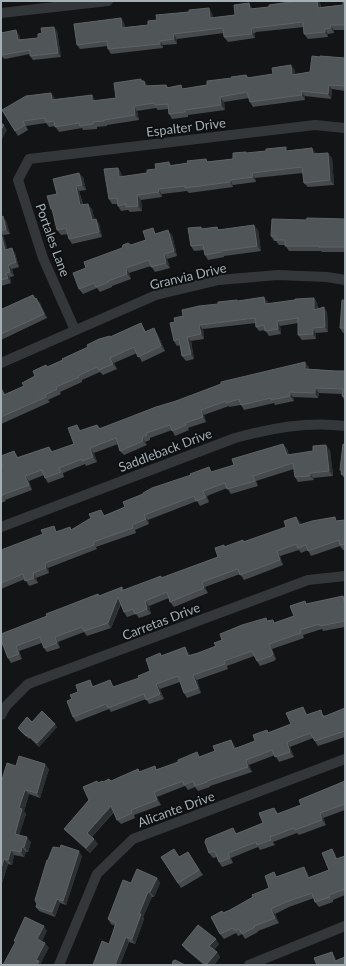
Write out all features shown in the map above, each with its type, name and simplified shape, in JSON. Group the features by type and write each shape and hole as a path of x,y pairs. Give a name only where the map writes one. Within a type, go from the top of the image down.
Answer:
{"street":[{"path":"1,13 108,1"},
{"name":"Espalter Drive","path":"29,159 315,125 345,128"},
{"name":"Portales Lane","path":"29,159 18,180 43,258 75,330"},
{"name":"Granvia Drive","path":"1,363 156,295 219,280 278,275 327,277 345,280"},
{"name":"Saddleback Drive","path":"1,527 241,436 286,426 314,424 345,426"},
{"name":"Carretas Drive","path":"1,715 6,706 28,684 308,580 345,576"},
{"name":"Alicante Drive","path":"59,965 97,874 134,838 345,760"},
{"path":"249,965 345,926"}],"building":[{"path":"297,1 317,1 318,8 343,5 343,1 345,1 345,25 330,25 331,28 325,29 325,32 304,34 303,22 253,28 251,29 252,34 224,37 223,28 173,34 174,39 160,41 160,44 108,49 107,41 77,45 74,24 121,18 122,28 148,25 148,21 157,20 156,15 189,12 189,10 209,8 210,18 235,15 234,5 249,3 250,9 269,7 269,5"},
{"path":"54,27 58,53 30,56 30,50 1,54 1,33 16,30 18,40 38,38 38,34 42,33 41,28"},
{"path":"312,56 345,58 345,86 329,85 328,94 301,91 302,95 250,102 247,92 220,97 221,105 185,110 185,112 169,114 168,104 155,105 154,103 134,106 135,115 93,122 93,124 80,126 79,123 55,127 54,121 46,122 45,118 23,121 25,125 15,131 2,110 26,96 51,93 52,100 92,95 92,101 116,98 114,83 141,79 141,81 144,81 145,86 166,85 167,88 181,85 182,89 207,85 207,81 232,78 231,77 246,75 247,78 273,74 272,68 291,65 292,75 310,72"},
{"path":"1,123 4,125 1,130"},
{"path":"286,147 286,151 312,148 313,154 328,153 330,180 304,183 302,167 252,173 253,177 230,180 230,182 185,188 185,186 158,189 159,192 137,195 138,206 126,207 126,204 118,206 117,198 109,199 104,169 118,168 119,177 147,173 147,170 156,169 155,164 169,162 169,166 188,163 187,161 206,159 207,162 233,159 233,153 266,151 266,149"},
{"path":"79,173 82,185 76,186 80,205 88,204 92,220 96,219 99,232 69,239 66,228 57,230 47,196 57,194 53,179"},
{"path":"3,216 6,229 1,231 1,217"},
{"path":"307,218 345,219 345,247 285,246 285,240 275,240 275,237 271,236 272,219 306,220"},
{"path":"254,225 257,246 221,251 205,255 203,245 191,246 188,228 201,227 201,229 217,227 218,230"},
{"path":"153,228 155,234 168,230 174,251 164,254 166,263 151,267 149,260 126,268 127,274 108,281 109,282 96,287 94,283 79,289 73,273 86,268 84,262 122,248 123,245 128,243 131,245 146,240 143,231"},
{"path":"1,234 5,250 12,248 16,262 8,265 10,272 6,273 8,278 1,280"},
{"path":"33,295 44,314 1,334 1,307 2,309"},
{"path":"264,297 265,304 295,299 314,298 314,310 324,307 325,327 313,328 313,334 298,335 298,318 277,321 278,329 265,331 264,325 256,327 255,318 199,325 201,334 187,337 191,354 182,356 179,339 174,341 170,323 175,322 174,318 183,316 182,310 218,304 218,302"},
{"path":"342,300 345,300 345,328 340,328"},
{"path":"141,323 145,332 154,328 161,346 138,357 134,347 110,358 113,364 99,370 97,367 56,387 57,389 45,395 46,397 1,417 1,388 4,395 24,386 22,383 35,376 33,371 63,360 62,359 88,347 87,345 99,339 110,337"},
{"path":"305,362 305,369 345,371 345,397 342,396 343,389 315,388 315,393 290,392 290,396 271,400 271,398 241,405 239,399 226,403 226,401 201,410 203,417 185,423 186,425 172,431 170,425 146,433 147,435 142,437 143,441 120,451 116,438 90,448 93,457 82,461 82,459 59,468 61,472 45,478 42,470 25,476 29,485 2,495 1,497 1,468 3,467 1,456 14,451 17,458 49,447 51,452 74,444 68,428 77,425 79,431 97,425 99,429 221,384 221,382"},
{"path":"283,444 287,455 313,451 313,446 326,445 329,471 310,473 310,476 295,477 293,463 253,476 255,481 227,489 225,483 203,491 206,497 196,501 194,496 144,515 146,519 132,525 133,528 93,542 94,545 45,563 46,568 33,573 34,578 25,581 23,574 1,583 1,550 43,534 41,530 54,526 56,532 70,527 71,530 91,518 89,514 101,510 104,516 125,507 123,502 143,494 152,488 191,475 190,474 209,467 211,472 234,465 232,459"},
{"path":"343,444 345,445 345,475 341,474 342,470 340,470"},
{"path":"296,517 299,525 335,517 336,521 345,520 345,544 340,545 339,540 308,551 306,545 298,548 296,544 277,551 280,560 240,575 238,569 202,582 204,588 170,602 167,592 145,601 147,609 135,614 133,609 124,612 118,597 108,623 84,631 82,627 55,637 57,643 44,648 40,637 16,646 19,654 8,658 1,640 1,634 47,616 46,614 98,594 99,596 122,587 121,591 218,557 215,548 224,545 224,547 243,540 243,542 286,527 284,521"},
{"path":"343,596 345,602 345,621 320,626 319,624 300,630 301,633 269,644 273,654 271,656 257,661 252,651 224,661 225,664 193,675 198,688 184,693 178,676 156,684 160,694 146,700 144,694 108,708 106,704 73,717 67,701 72,699 70,695 78,692 76,685 90,680 92,687 110,680 113,687 139,678 138,676 150,671 146,659 160,653 161,656 185,647 188,656 198,653 216,646 214,643 222,640 220,634 242,625 266,618 267,621 273,620 274,623 294,616 290,606 305,601 306,604"},
{"path":"303,707 306,715 321,710 323,717 345,708 345,731 315,741 310,733 287,742 290,752 275,757 272,750 246,760 248,767 207,782 195,786 193,781 184,785 183,781 164,788 154,792 157,800 131,810 132,813 117,820 111,806 87,833 94,839 86,848 64,829 89,800 83,787 97,781 98,783 109,779 111,781 138,769 139,772 155,766 156,770 178,762 178,760 197,752 199,757 215,751 213,746 231,740 234,749 255,741 253,735 267,730 268,733 291,724 286,713"},
{"path":"42,711 55,724 37,743 27,735 26,736 18,728 27,717 32,722"},
{"path":"19,756 45,764 37,793 25,790 19,808 22,809 15,834 27,837 24,847 22,847 21,852 11,850 8,860 4,859 1,869 1,783 7,763 16,766"},
{"path":"345,781 345,804 320,813 322,820 270,837 271,840 257,845 256,842 228,853 230,858 219,862 214,851 209,853 205,842 206,839 233,828 236,834 263,823 259,813 274,808 277,814 301,805 299,800"},
{"path":"61,845 79,851 63,901 57,899 52,912 36,907 37,904 35,900 47,860 53,847 60,848"},
{"path":"174,849 179,857 188,852 199,870 178,883 161,857"},
{"path":"332,849 336,859 345,856 345,889 329,895 330,897 315,902 312,893 286,902 271,909 275,918 254,926 255,927 242,934 239,929 235,931 233,928 220,934 211,917 222,911 223,913 230,910 253,897 252,895 269,888 265,876 274,872 276,877 304,867 308,878 329,870 322,853"},
{"path":"137,869 157,878 150,892 148,892 139,914 141,914 132,939 126,937 115,965 93,965 102,941 109,944 116,923 108,919 123,880 131,883"},
{"path":"25,917 44,926 37,939 45,943 36,960 39,961 37,965 3,965 16,941 14,941"},
{"path":"198,925 216,939 209,946 217,952 206,965 182,945"},
{"path":"332,952 335,961 345,957 345,965 317,965 314,958"},
{"path":"175,960 185,965 172,965 173,961"}]}
